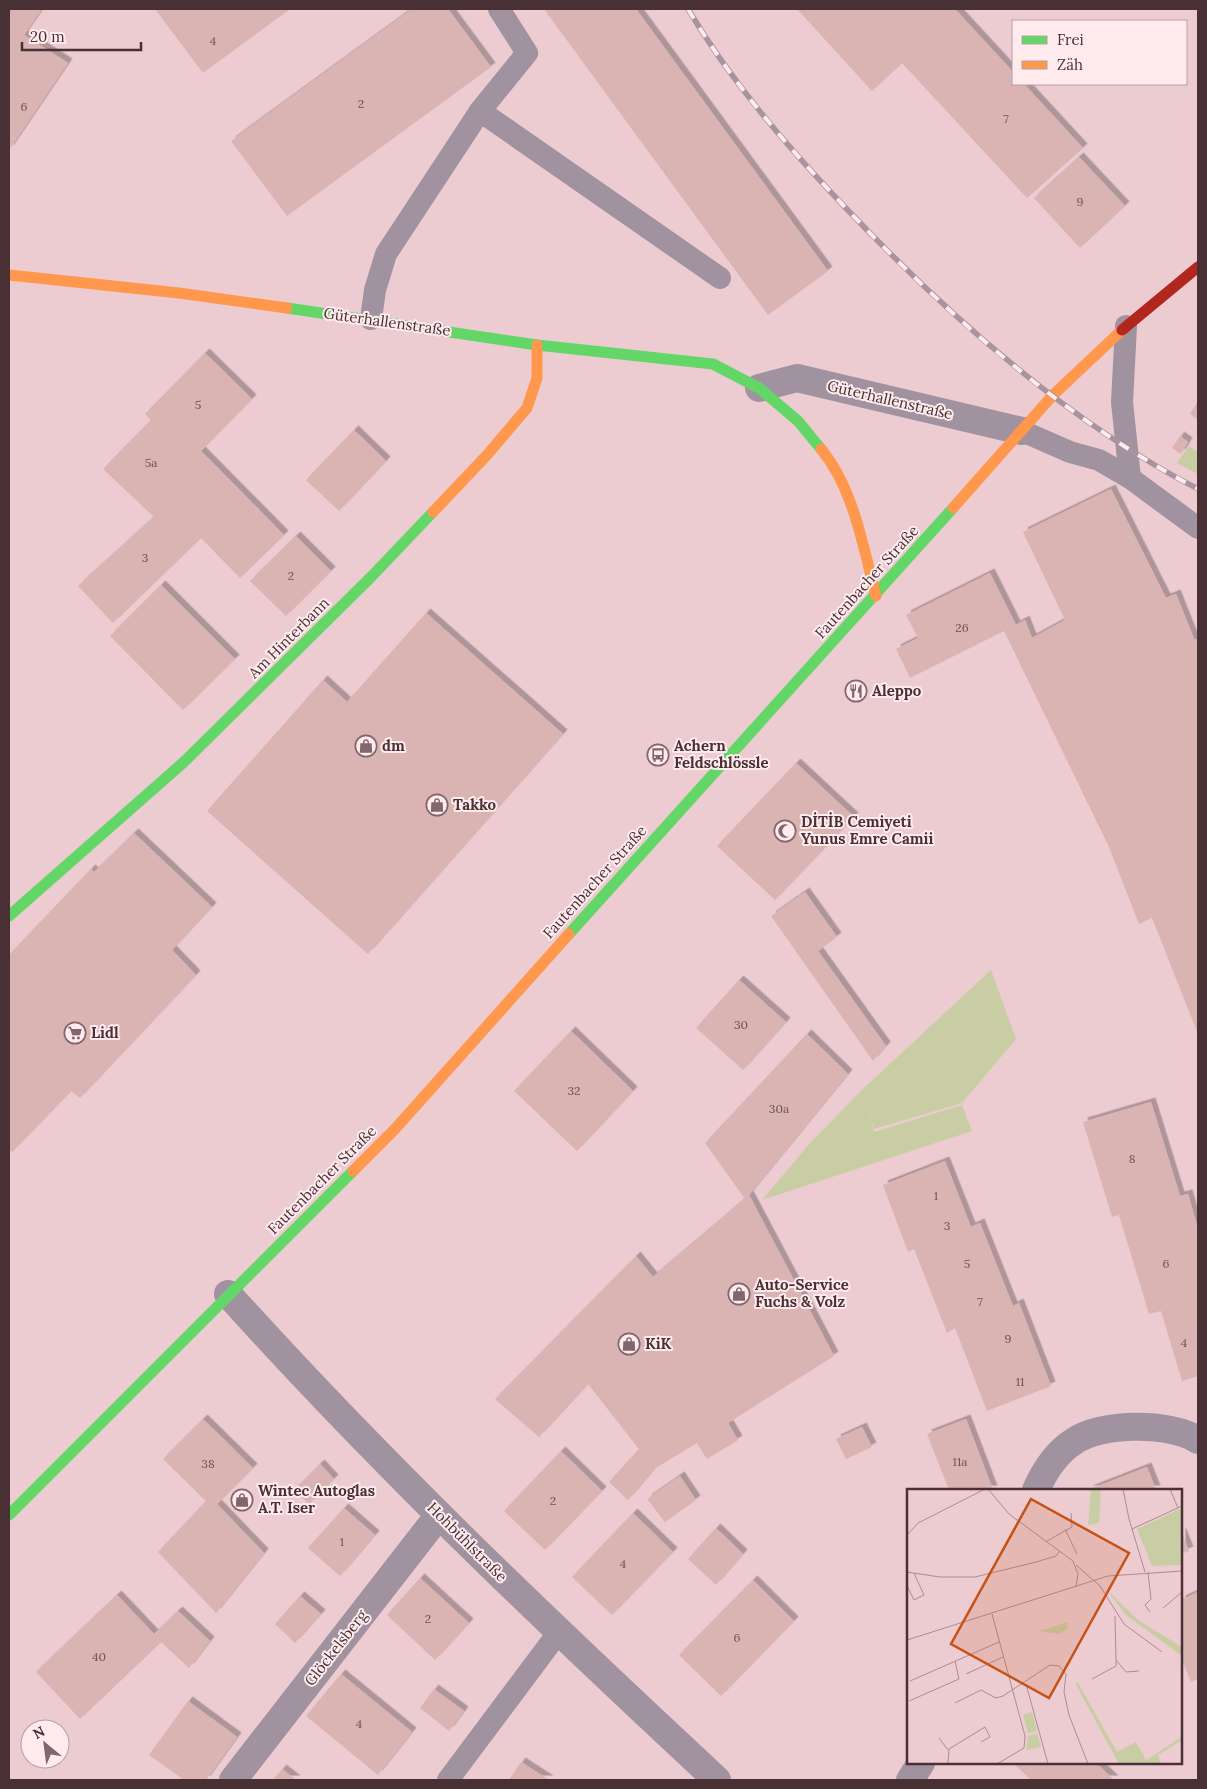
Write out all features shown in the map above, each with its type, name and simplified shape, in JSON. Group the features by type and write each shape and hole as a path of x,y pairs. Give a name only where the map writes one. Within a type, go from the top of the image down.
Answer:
{"street":[{"name":"Fautenbacher Straße","path":"9,1515 395,1129 605,893 876,596 1053,395 1126,326 1198,267"},
{"name":"Güterhallenstraße","path":"9,275 179,293 370,319 537,345 714,364 759,388 798,421 835,466 855,519 876,596"},
{"name":"Am Hinterbann","path":"9,916 185,761 372,576 487,455 527,408 537,378 537,345"},
{"name":"Güterhallenstraße","path":"759,388 797,378 1022,431"},
{"name":"Hohbühlstraße","path":"228,1294 311,1386 439,1515 558,1632 717,1780"},
{"path":"1036,1489 1045,1471 1072,1442 1093,1432 1133,1426 1187,1433 1198,1440"},
{"name":"Glöckelsberg","path":"233,1780 439,1515"}],"lane":[{"path":"370,319 375,290 386,254 480,111 528,53 498,9"},
{"path":"480,111 720,278"},
{"path":"1126,326 1122,402 1130,478"},
{"path":"1022,431 1070,452 1099,460 1130,478 1198,528"},
{"path":"448,1780 558,1632"}],"green space":[{"path":"1189,446 1198,452 1198,474 1177,463"},
{"path":"991,970 1016,1039 962,1103 874,1129 866,1100 874,1132 962,1105 972,1131 762,1200 811,1142 863,1089"}],"building":[{"path":"9,9 42,9 24,35 68,63 9,150"},
{"path":"155,9 290,9 203,73"},
{"path":"412,9 448,9 491,67 287,216 231,141"},
{"path":"544,9 636,9 828,271 768,315"},
{"path":"797,9 955,9 1012,71 1012,85 1025,85 1083,148 1027,198 902,63 872,91"},
{"path":"1079,157 1125,206 1080,248 1034,198"},
{"path":"205,353 252,399 201,451 284,535 240,578 201,538 113,623 78,586 154,517 103,469 151,420 145,414"},
{"path":"1198,401 1198,420 1190,414"},
{"path":"354,430 386,461 339,511 306,480"},
{"path":"1180,436 1188,442 1181,454 1172,448"},
{"path":"1111,489 1166,598 1176,594 1194,639 1198,639 1198,1034 1152,918 1139,924 1109,847 1004,631 910,678 896,649 918,638 906,615 990,573 1016,625 1025,620 1032,638 1065,620 1023,532"},
{"path":"296,536 331,571 286,616 250,581"},
{"path":"161,585 235,659 183,710 110,636"},
{"path":"426,613 563,734 368,954 207,811 323,680 347,702"},
{"name":"DİTİB Cemiyeti Yunus Emre Camii","path":"796,763 854,817 775,900 717,846"},
{"name":"Lidl","path":"134,833 212,907 172,950 196,975 80,1098 71,1091 12,1152 9,1149 9,955 91,869 94,872"},
{"path":"805,892 837,937 818,951 886,1046 873,1061 771,916"},
{"path":"739,980 786,1022 743,1070 696,1028"},
{"path":"571,1031 633,1091 577,1151 514,1091"},
{"path":"807,1034 848,1074 749,1195 834,1356 728,1423 738,1440 707,1459 697,1443 654,1469 628,1500 609,1482 639,1449 588,1384 539,1437 495,1399 636,1256 653,1277 745,1199 705,1143"},
{"path":"1151,1102 1180,1196 1188,1194 1198,1229 1198,1376 1182,1381 1161,1311 1149,1314 1119,1215 1112,1217 1083,1122"},
{"path":"945,1161 971,1227 980,1223 1013,1306 1019,1303 1051,1386 987,1411 955,1328 947,1333 914,1249 908,1252 883,1185"},
{"path":"203,1419 253,1468 217,1504 264,1553 216,1613 158,1552 206,1501 163,1459"},
{"path":"966,1419 993,1489 949,1489 927,1434"},
{"path":"862,1427 872,1447 846,1459 836,1439"},
{"path":"561,1451 602,1491 545,1550 504,1511"},
{"path":"320,1464 334,1479 309,1504 294,1490"},
{"path":"1147,1467 1156,1489 1091,1489"},
{"path":"680,1476 696,1500 665,1522 647,1499"},
{"path":"344,1508 375,1535 340,1576 308,1548"},
{"path":"633,1513 673,1552 612,1615 572,1577"},
{"path":"716,1528 743,1554 716,1585 688,1559"},
{"path":"1182,1534 1189,1551 1182,1554"},
{"path":"420,1578 469,1623 435,1660 387,1615"},
{"path":"753,1580 794,1621 721,1696 679,1655"},
{"path":"1198,1592 1198,1679 1191,1682 1182,1660 1182,1600"},
{"path":"117,1595 154,1634 178,1611 210,1641 189,1668 161,1642 80,1719 36,1672"},
{"path":"300,1596 321,1614 295,1643 275,1624"},
{"path":"341,1674 412,1732 378,1775 306,1716"},
{"path":"434,1689 464,1711 449,1731 420,1708"},
{"path":"188,1701 237,1737 206,1780 184,1780 149,1755"},
{"path":"521,1762 549,1780 509,1780"},
{"path":"1014,1764 1097,1764 1114,1780 1031,1780"},
{"path":"282,1769 296,1780 273,1780"}],"railway":[{"path":"688,9 740,86 779,135 881,245 922,285 1009,362 1054,397 1101,431 1198,489"}],"traffic: fast":[{"path":"287,308 537,345 713,364 759,388 798,421 821,449"},
{"path":"569,934 953,508"},
{"path":"9,916 185,761 372,576 433,512"},
{"path":"9,1515 353,1171"}],"traffic: slow":[{"path":"9,275 179,293 287,308"},
{"path":"953,508 1053,395 1122,330"},
{"path":"433,512 487,455 527,408 537,378 537,345"},
{"path":"821,449 842,482 849,500 862,539 876,596"},
{"path":"353,1171 395,1129 569,934"}],"traffic: jam":[{"path":"1122,330 1198,267"}],"place":[{"name":"Aleppo","path":"856,691"},
{"name":"dm","path":"366,746"},
{"name":"Achern Feldschlössle","path":"658,755"},
{"name":"Takko","path":"437,805"},
{"name":"DİTİB Cemiyeti Yunus Emre Camii","path":"785,831"},
{"name":"Lidl","path":"75,1033"},
{"name":"Auto-Service Fuchs & Volz","path":"739,1294"},
{"name":"KiK","path":"629,1344"},
{"name":"Wintec Autoglas A.T. Iser","path":"242,1500"}]}
